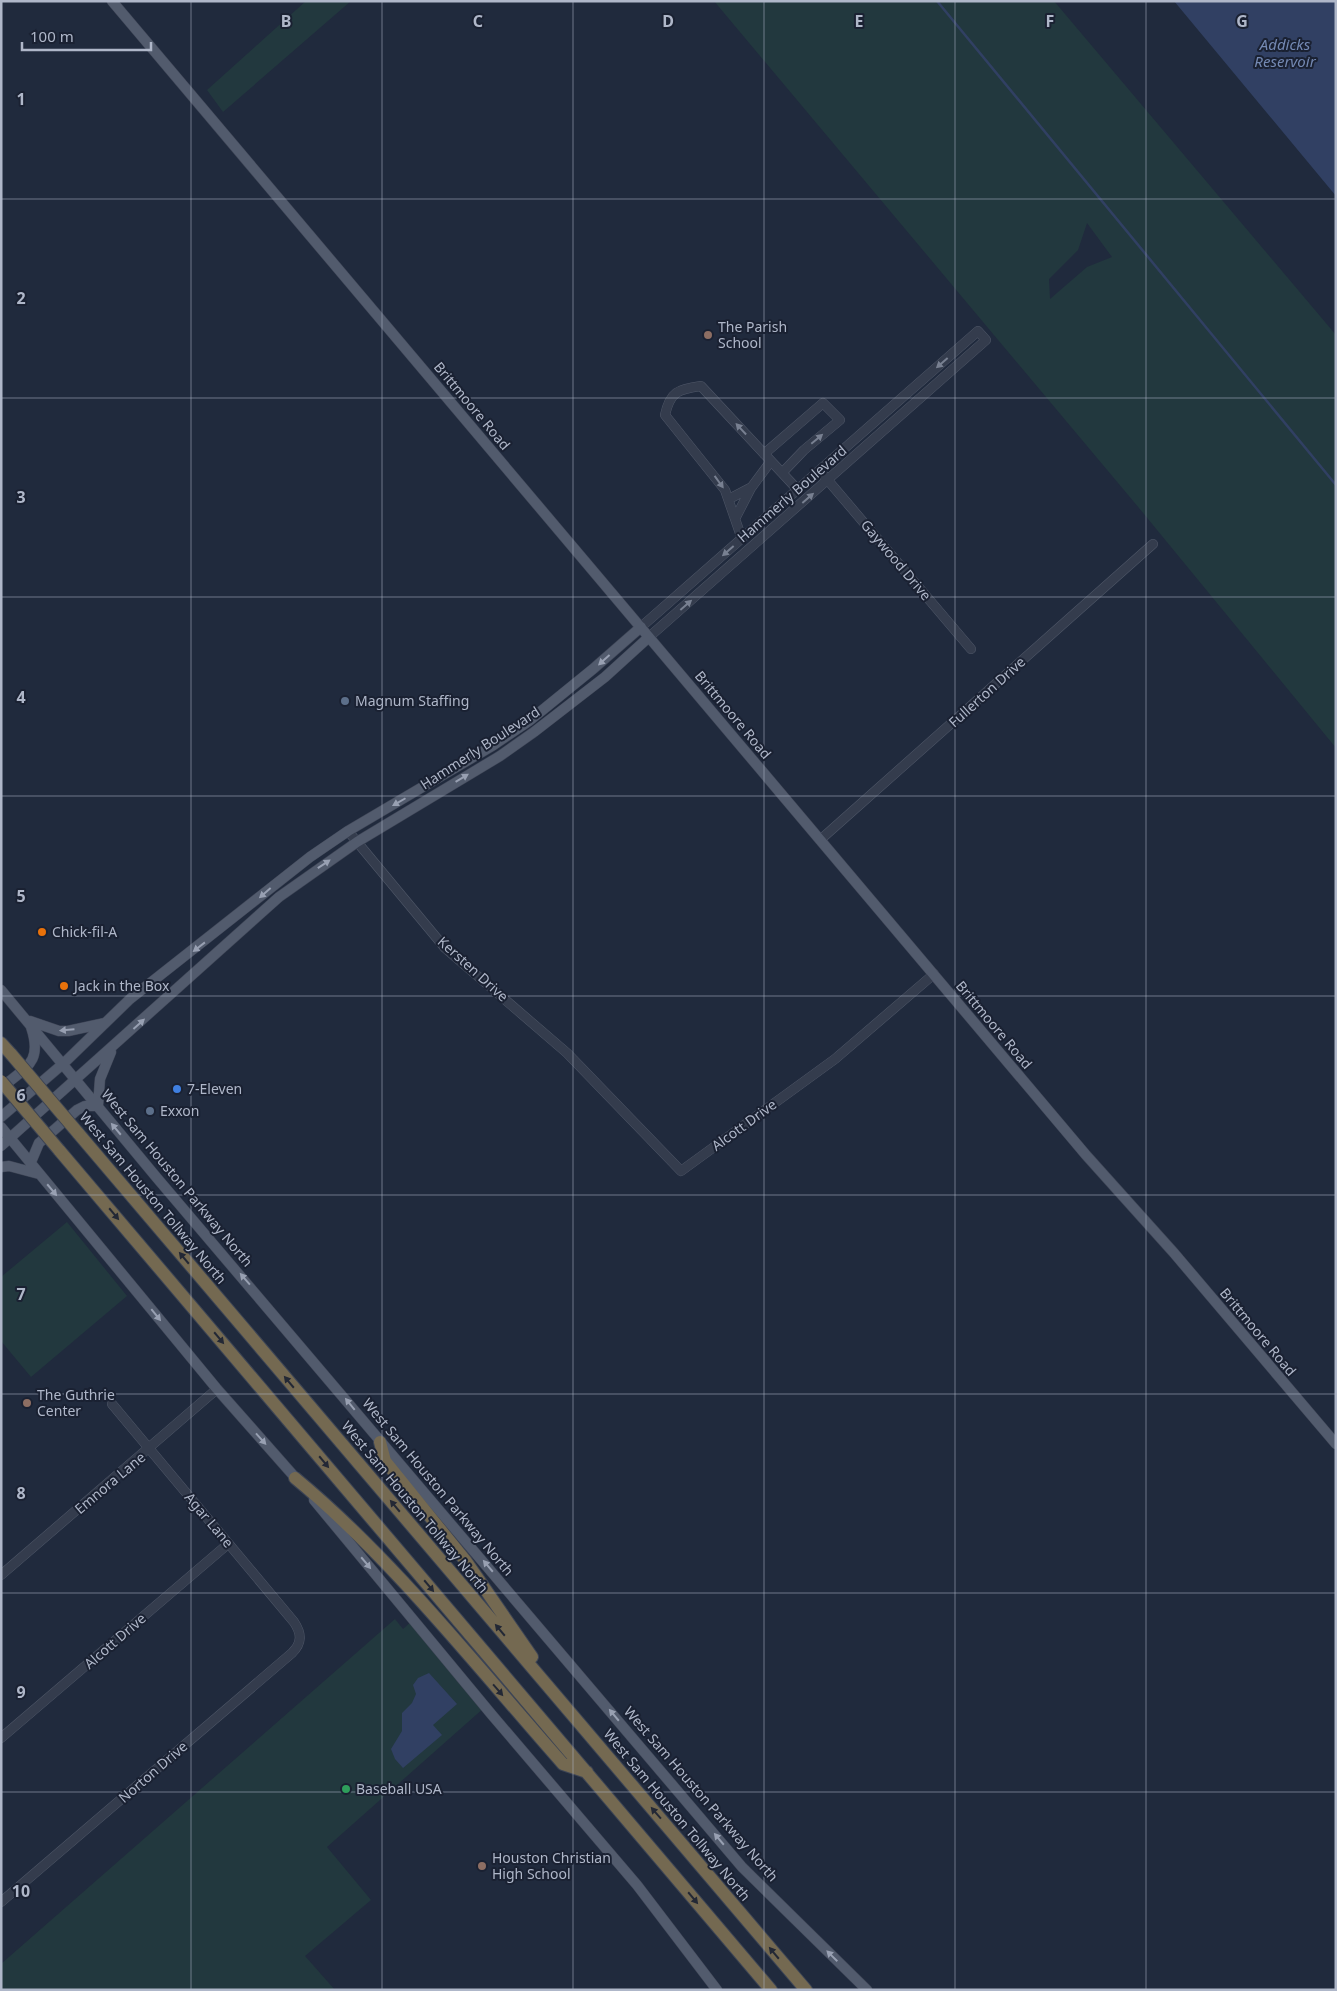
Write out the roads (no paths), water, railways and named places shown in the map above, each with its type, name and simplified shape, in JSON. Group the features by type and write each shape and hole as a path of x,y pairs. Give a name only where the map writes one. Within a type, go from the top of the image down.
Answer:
{"highway":[{"name":"West Sam Houston Tollway North","path":"1,1043 806,1990"},
{"path":"1,1081 771,1990"},
{"path":"380,1442 385,1461 465,1560 577,1721"},
{"path":"295,1478 332,1510 422,1604 562,1764 587,1772"}],"main road":[{"name":"Brittmoore Road","path":"112,1 820,840 1336,1444"},
{"name":"Hammerly Boulevard","path":"1,1117 64,1063 130,999 237,917 272,887 348,831 439,779 504,738 593,669 641,627"},
{"name":"Hammerly Boulevard","path":"1,1146 77,1080 279,897 357,842 500,756 537,730 605,676 649,637"},
{"name":"West Sam Houston Parkway North","path":"1,990 29,1021 380,1442 742,1867 867,1990"},
{"path":"29,1021 59,1031 68,1031 106,1022"},
{"path":"1,1088 30,1062 36,1054 36,1043 29,1021"},
{"path":"31,1162 39,1143 77,1110 85,1106 98,1106 102,1073 114,1046"},
{"path":"1,1127 217,1389 295,1478 492,1715 637,1885 717,1990"},
{"path":"1,1167 9,1166 39,1174"}],"street":[{"name":"Hammerly Boulevard","path":"641,627 978,331 986,340 649,637"},
{"path":"742,539 728,499 713,473 665,415 668,400 681,388 701,386 798,490"},
{"path":"902,398 910,407"},
{"path":"764,454 823,403 840,420 804,450 782,473"},
{"path":"735,519 751,488 771,462"},
{"name":"Gaywood Drive","path":"820,471 971,649"},
{"path":"728,499 751,488"},
{"path":"755,527 763,538"},
{"name":"Fullerton Drive","path":"820,840 1154,544"},
{"name":"Kersten Drive","path":"348,831 446,948 568,1053"},
{"name":"Alcott Drive","path":"568,1053 681,1171 835,1059 934,974"},
{"name":"Emnora Lane","path":"1,1575 217,1389"},
{"name":"Agar Lane","path":"112,1404 294,1622 300,1631 300,1639"},
{"name":"Alcott Drive","path":"1,1738 228,1544"},
{"name":"Norton Drive","path":"1,1902 292,1653 298,1647 300,1639"}],"water":[{"name":"Addicks Reservoir","path":"1174,1 1336,1 1336,196"},
{"path":"429,1673 457,1704 433,1725 442,1735 403,1768 395,1759 391,1749 402,1731 402,1713 412,1703 416,1694 413,1685 418,1678"}],"waterway":[{"path":"937,1 1336,485"}],"place":[{"name":"The Parish School","path":"708,335"},
{"name":"Magnum Staffing","path":"345,701"},
{"name":"Chick-fil-A","path":"42,932"},
{"name":"Jack in the Box","path":"64,986"},
{"name":"7-Eleven","path":"177,1089"},
{"name":"Exxon","path":"150,1111"},
{"name":"The Guthrie Center","path":"27,1403"},
{"name":"Baseball USA","path":"346,1789"},
{"name":"Houston Christian High School","path":"482,1866"}]}
